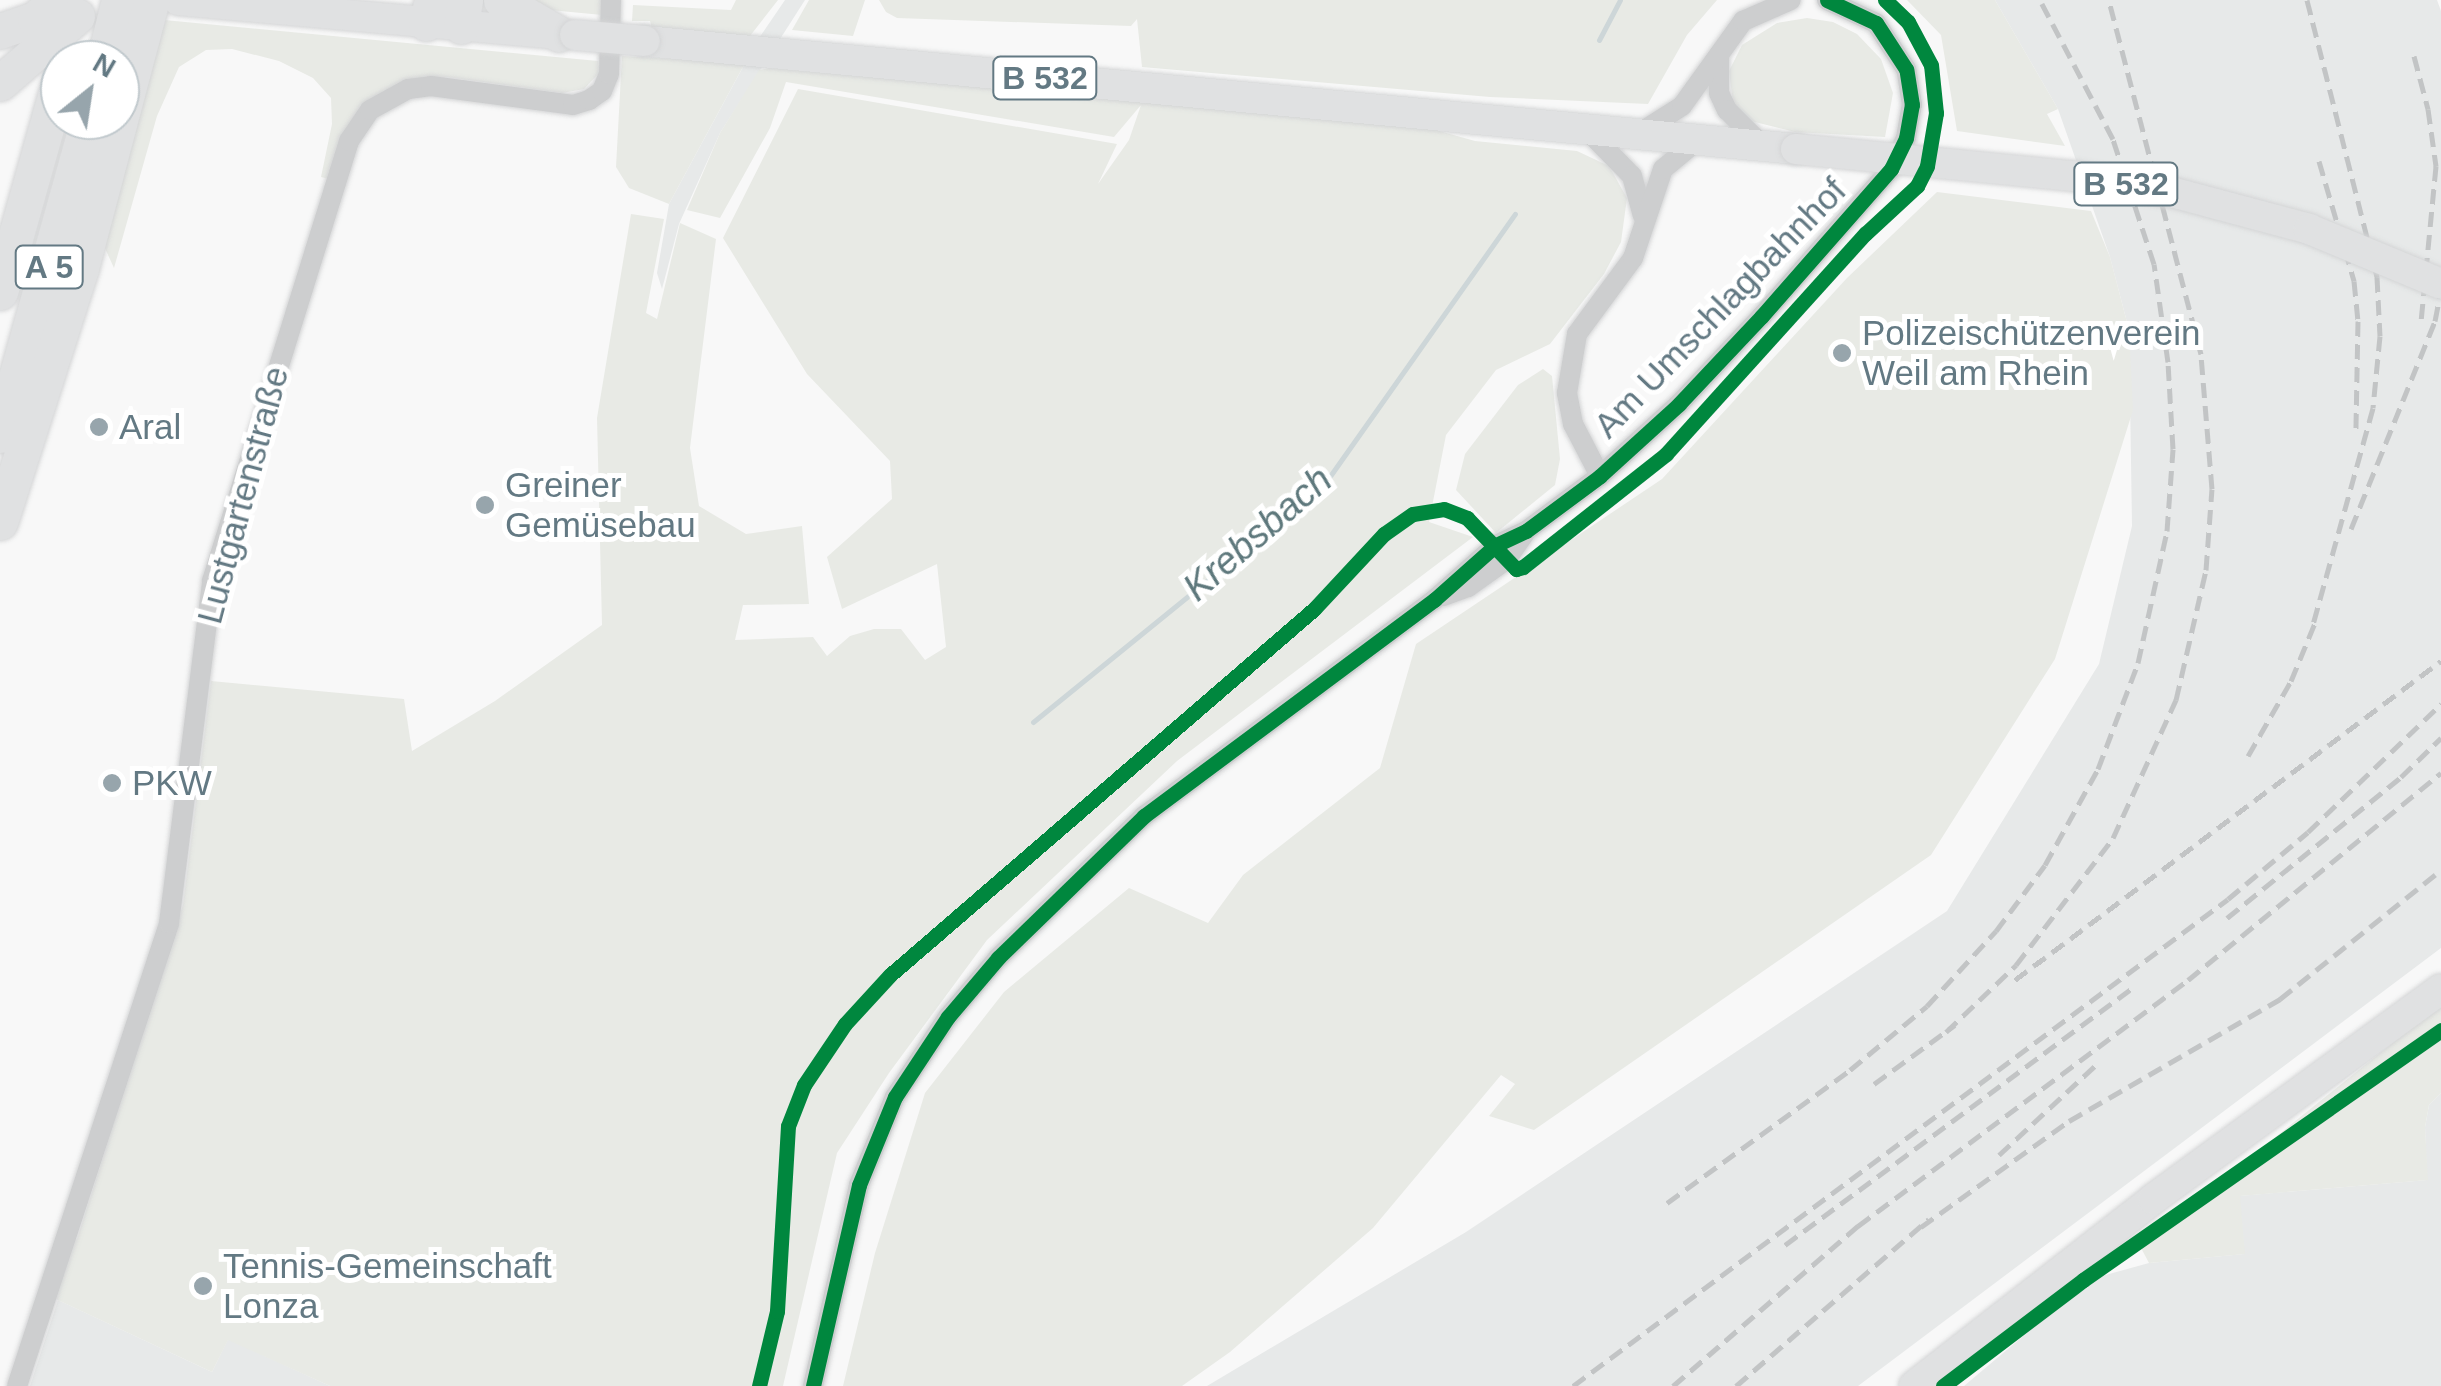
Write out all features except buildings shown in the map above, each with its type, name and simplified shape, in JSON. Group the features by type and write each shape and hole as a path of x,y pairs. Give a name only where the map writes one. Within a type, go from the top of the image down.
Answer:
{"highway":[{"path":"109,40 119,0"},
{"path":"0,522 81,268 152,0"},
{"path":"500,0 568,35"},
{"path":"0,32 72,5"},
{"path":"68,40 72,5"},
{"path":"0,83 72,5"},
{"name":"A 5","path":"0,292 43,140"},
{"name":"A 5","path":"0,435 82,140"}],"main road":[{"name":"B 532","path":"178,0 446,12 568,35 2074,176 2176,193 2310,229 2441,284"},
{"path":"1914,1386 2244,1133 2441,989"}],"street":[{"name":"Lustgartenstraße","path":"17,1386 168,923 212,581 350,142 370,110 408,88 431,86 573,105 589,100 602,90 608,74 611,0"},
{"path":"1638,134 1682,106 1744,20 1792,0"},
{"name":"Am Umschlagbahnhof","path":"813,1386 859,1185 894,1097 955,1008 998,958 1144,816 1434,600 1496,545 1526,531 1600,476 1679,404 1876,188 1898,156 1912,106 1900,54 1876,23 1827,0"},
{"path":"1719,53 1720,93 1727,110 1763,146"},
{"path":"1586,128 1632,176 1644,218"},
{"name":"Am Umschlagbahnhof","path":"1600,476 1574,424 1567,393 1577,334 1633,258 1663,168 1698,140"}],"shaded area":[{"path":"525,0 602,0 602,15 550,10"},
{"path":"736,0 778,0 750,36 652,28 650,21 632,21 633,5 731,10"},
{"path":"785,0 805,0 720,133 679,224 662,289 657,273 669,204 757,41"},
{"path":"809,0 865,0 853,36 792,30"},
{"path":"879,0 1717,0 1687,35 1648,104 1490,97 1142,67 1137,19 1131,26 897,18 886,12"},
{"path":"1907,0 1995,0 2058,109 2047,114 2065,146 1957,131 1941,35"},
{"path":"1995,0 2437,0 2441,11 2441,948 1858,1386 1207,1386 1466,1232 1947,911 2099,664 2132,526 2129,330 2110,257 2058,109"},
{"path":"1807,18 1833,22 1857,34 1881,59 1893,93 1885,137 1795,132 1751,121 1733,103 1729,71 1742,45 1777,23"},
{"path":"164,20 598,61 600,72 584,89 562,93 447,77 406,82 375,96 358,110 342,135 329,179 321,177 332,124 331,98 313,78 279,61 232,49 206,50 179,67 157,116 114,268 103,244 131,140 140,140 140,108"},
{"path":"622,56 745,63 669,204 629,188 616,167"},
{"path":"759,70 1425,127 1475,141 1577,151 1609,166 1627,198 1621,242 1604,274 1550,344 1496,370 1446,435 1429,522 1473,537 1177,761 987,940 889,1073 837,1153 783,1386 330,1386 228,1340 212,1372 47,1295 62,1250 77,1239 183,905 211,681 404,699 412,751 495,701 602,625 597,418 631,214 664,219 646,313 657,319 680,223 716,239 690,448 699,506 746,534 802,526 809,604 743,605 735,640 813,637 827,656 850,636 874,629 901,629 925,660 946,647 937,564 842,609 827,557 892,499 890,461 807,374 723,238 798,89 1117,144 1098,184 1129,140 1141,105 1114,137 786,82 770,128 720,218 687,210 720,133"},
{"path":"1937,192 2091,211 2110,257 2129,330 2133,410 2055,659 1931,855 1534,1130 1489,1116 1515,1084 1501,1075 1373,1228 1230,1352 1182,1386 843,1386 875,1253 925,1093 1004,992 1129,888 1208,923 1243,875 1380,768 1416,644 1662,479 1847,278"},
{"path":"1543,369 1552,376 1560,459 1555,485 1496,533 1456,490 1465,454 1518,385"},
{"path":"2441,1004 2441,1093 2429,1105 2425,1127 2428,1180 2240,1196 2245,1254 2149,1263 2140,1246"},
{"path":"2441,1093 2441,1386 1964,1386 2091,1279 2149,1263 2244,1254 2239,1196 2427,1180 2425,1127 2429,1105"},
{"path":"58,1300 212,1372 228,1339 330,1386 30,1386"}],"waterway":[{"name":"Krebsbach","path":"1599,40 1620,0"},
{"name":"Krebsbach","path":"1033,722 1323,486 1515,214"}],"railway":[{"path":"1667,1203 1850,1070 1927,1006 1996,931 2045,865 2098,769 2138,663 2167,531 2173,449 2168,362 2154,264 2113,139 2040,0"},
{"path":"1946,1032 2016,965 2113,838 2176,700 2206,570 2212,489 2201,354 2109,0"},
{"path":"2307,0 2377,277 2380,336 2373,408 2312,628"},
{"path":"2414,56 2428,109 2436,166 2421,322"},
{"path":"2319,161 2354,281 2358,321 2356,430"},
{"path":"2351,529 2435,321 2441,289"},
{"path":"2248,756 2291,681 2317,618"},
{"path":"2015,980 2441,661"},
{"path":"1573,1386 2228,899 2308,832 2441,704"},
{"path":"2227,918 2401,777 2441,738"},
{"path":"1673,1386 1858,1226 2188,980 2441,773"},
{"path":"1921,1227 2069,1121 2280,999 2441,870"},
{"path":"1785,1245 2131,989"},
{"path":"1874,1084 1955,1025"},
{"path":"1999,1155 2098,1063"},
{"path":"1736,1386 1929,1219"}],"cycle path":[{"path":"813,1386 859,1185 895,1097 948,1017 998,958 1144,816 1434,600 1496,545 1526,531 1600,476 1679,404 1891,169 1906,138 1912,105 1906,69 1876,23 1827,0"},
{"path":"759,1386 777,1311 788,1126 804,1085 845,1024 890,975 1314,609 1384,534 1413,514 1444,509 1467,518 1516,569 1666,454 1865,234 1917,186 1927,166 1936,113 1931,65 1908,22 1885,0"},
{"path":"1943,1386 2083,1280 2441,1030"}],"place":[{"name":"Polizeischützenverein Weil am Rhein","path":"1842,353"},
{"name":"Aral","path":"99,427"},
{"name":"Greiner Gemüsebau","path":"485,505"},
{"name":"PKW","path":"112,783"},
{"name":"Tennis-Gemeinschaft Lonza","path":"203,1286"}]}
